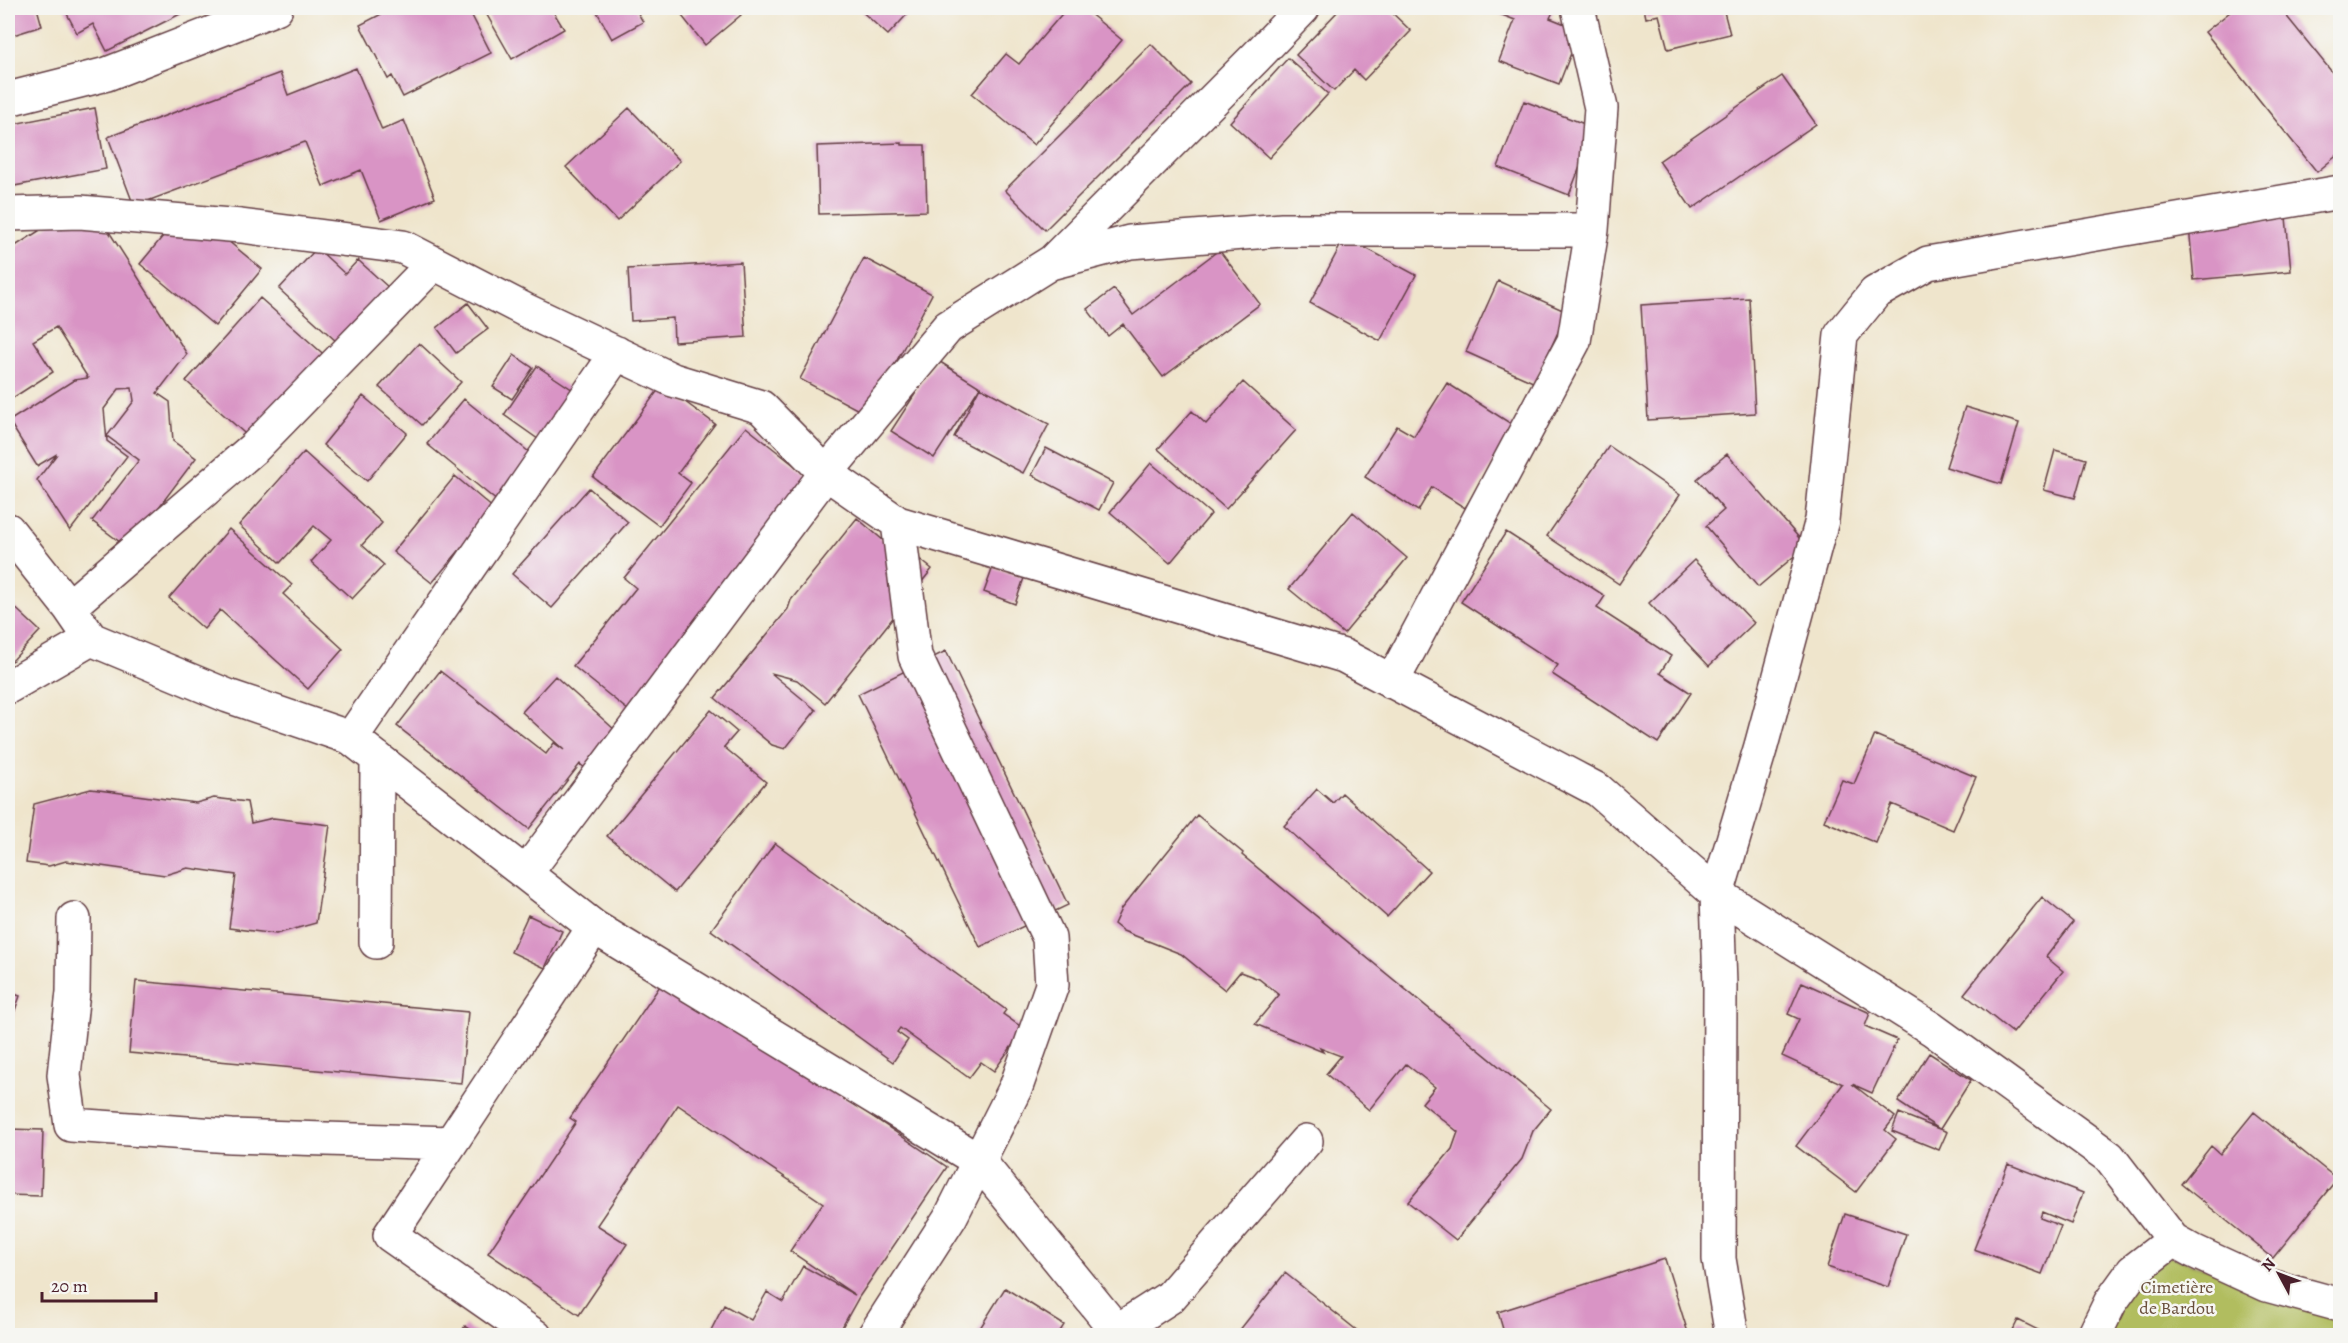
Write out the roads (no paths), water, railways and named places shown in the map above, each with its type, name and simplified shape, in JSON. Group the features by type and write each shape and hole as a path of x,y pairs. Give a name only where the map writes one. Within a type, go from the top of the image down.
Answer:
{"street":[{"path":"8,99 107,74 276,8"},
{"path":"526,873 826,473 948,327 1050,263 1303,8"},
{"path":"1392,682 1574,341 1592,230 1601,108 1578,8"},
{"path":"1732,1335 1719,1259 1720,986 1717,894 1761,746 1822,520 1842,335 1875,293 1928,263 2340,192"},
{"path":"8,214 80,212 241,226 403,247 673,380 761,407 826,473 898,523 1344,656 1598,790 1717,894 1932,1029 2109,1157 2173,1240 2267,1286 2340,1305"},
{"path":"1050,263 1130,242 1282,230 1592,230"},
{"path":"69,607 255,447 434,263"},
{"path":"351,738 617,353"},
{"path":"874,1335 951,1216 979,1161 1016,1087 1052,985 1049,938 915,656 898,523"},
{"path":"8,530 69,607 91,639 228,696 351,738 594,927 979,1161 1118,1333 1170,1297 1306,1141"},
{"path":"8,687 91,639"},
{"path":"376,942 377,758"},
{"path":"74,919 73,992 64,1075 71,1125 231,1136 451,1143"},
{"path":"535,1335 390,1235 594,927"},
{"path":"2094,1335 2110,1303 2133,1271 2173,1240"}],"park label":[{"name":"Cimetière de Bardou","path":"2177,1297"}]}
